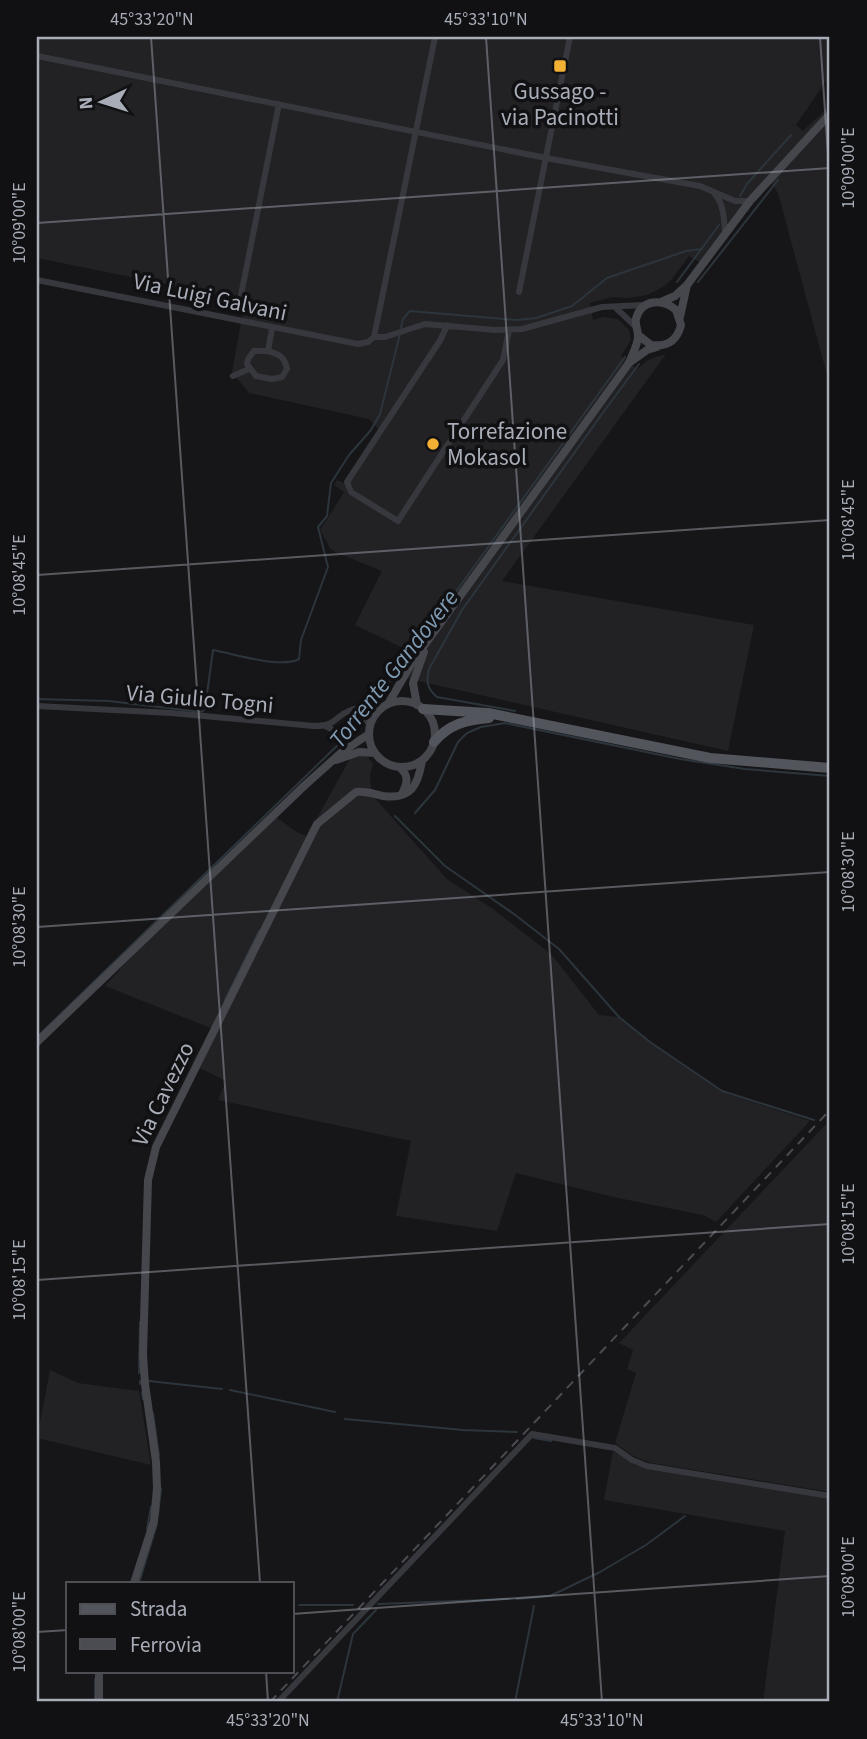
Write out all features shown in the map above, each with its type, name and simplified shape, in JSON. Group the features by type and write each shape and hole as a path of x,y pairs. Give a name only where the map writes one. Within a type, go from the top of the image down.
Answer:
{"main road":[{"path":"629,363 637,331 636,318 646,304 663,302 687,285 750,201 830,114"},
{"path":"37,1042 369,727 413,661 629,363 647,350 674,340 679,333 687,285"},
{"path":"663,302 670,304 680,317"},
{"path":"637,331 651,345 659,346"},
{"path":"427,642 413,683 420,707 434,726 434,742"},
{"path":"382,707 401,701 420,707 488,713 710,758 830,768"},
{"path":"402,794 417,785 422,761 444,730 454,724 479,719 507,718"},
{"path":"369,727 375,753 386,763 408,766 422,761"},
{"path":"330,764 359,752 375,753"},
{"path":"398,766 406,773 407,779 402,794"},
{"name":"Via Cavezzo","path":"134,1582 154,1521 157,1488 143,1355 148,1180 156,1147 317,824 356,792 385,796 402,794"},
{"path":"99,1672 99,1702"}],"street":[{"path":"374,337 435,37"},
{"path":"519,292 570,37"},
{"path":"37,56 546,158 700,186 735,201 750,201"},
{"path":"241,295 279,104"},
{"path":"712,190 724,213 725,232"},
{"name":"Via Luigi Galvani","path":"37,279 358,344 368,342 374,337 385,337 425,324 522,329 602,307 646,304"},
{"path":"616,308 637,331"},
{"path":"447,325 441,339 347,482 351,492 398,521 503,360 509,330"},
{"path":"268,351 272,328"},
{"path":"254,351 268,351 281,355 284,359 286,369 282,377 272,379 256,376 249,369 247,364 254,351"},
{"path":"233,376 249,369"},
{"name":"Via Giulio Togni","path":"37,706 171,713 325,726 348,737"},
{"path":"325,726 355,709 382,707"},
{"path":"355,709 369,727"},
{"path":"278,1702 532,1434 615,1448 632,1460 647,1465 830,1496"}],"shaded area":[{"path":"37,37 830,37 830,75 796,125 803,131 830,105 830,386 778,193 768,179 701,263 689,256 672,279 647,295 612,297 590,303 593,320 603,317 618,319 629,330 631,340 621,356 637,369 648,360 666,354 502,581 754,625 728,751 383,673 403,648 355,625 382,571 335,552 320,530 344,492 334,485 337,480 344,483 378,429 369,419 249,393 232,372 245,300 37,258"},
{"path":"352,755 366,755 373,764 370,776 372,795 447,879 493,909 551,954 599,1015 618,1017 649,1042 722,1092 810,1121 716,1222 703,1215 516,1173 497,1231 396,1216 411,1141 218,1100 226,1081 200,1068 218,1031 105,986 151,935 276,817 298,833 307,836"},
{"path":"830,1120 830,1492 652,1463 635,1457 615,1443 636,1373 627,1369 633,1350 619,1343"},
{"path":"50,1370 78,1383 139,1391 151,1465 37,1438"},
{"path":"613,1451 635,1465 830,1498 830,1702 763,1702 785,1531 604,1500"}],"waterway":[{"name":"Torrente Gandovere","path":"740,196 747,184 791,135"},
{"path":"698,282 778,180"},
{"name":"Torrente Gandovere","path":"677,282 719,225"},
{"path":"401,328 403,319 410,311 517,320 536,318 572,306 607,278 686,251 702,249"},
{"path":"37,699 109,701 201,712 205,709 213,650 269,662 291,662 299,659 301,640 328,567 318,527 327,516 331,483 380,414 400,334"},
{"name":"Torrente Gandovere","path":"371,706 625,357"},
{"path":"515,711 437,697 428,684 429,669 462,610 639,364"},
{"name":"Torrente Gandovere","path":"349,734 361,719"},
{"path":"415,813 435,790 458,742 467,733 481,727 505,723 680,759 745,769 830,776"},
{"name":"Torrente Gandovere","path":"37,1037 345,738"},
{"path":"395,816 445,866 559,949 619,1017 650,1042 722,1091 814,1120"},
{"path":"225,1000 259,931"},
{"path":"139,1373 140,1322"},
{"path":"149,1381 222,1389"},
{"path":"230,1390 335,1412"},
{"path":"142,1392 143,1399"},
{"path":"153,1413 159,1456"},
{"path":"345,1419 517,1432"},
{"path":"534,1438 551,1441"},
{"path":"158,1515 161,1489"},
{"path":"147,1529 151,1507"},
{"path":"517,1599 550,1596 600,1572 646,1545 685,1516"},
{"path":"139,1582 157,1524"},
{"path":"378,1604 509,1599"},
{"path":"299,1605 353,1605"},
{"path":"515,1702 534,1606"},
{"path":"337,1702 353,1634 376,1610"},
{"path":"95,1679 95,1702"},
{"path":"285,1702 301,1702"}],"railway":[{"path":"270,1702 830,1110"}],"place":[{"name":"Gussago - via Pacinotti","path":"560,66"},
{"name":"Torrefazione Mokasol","path":"433,444"}]}
